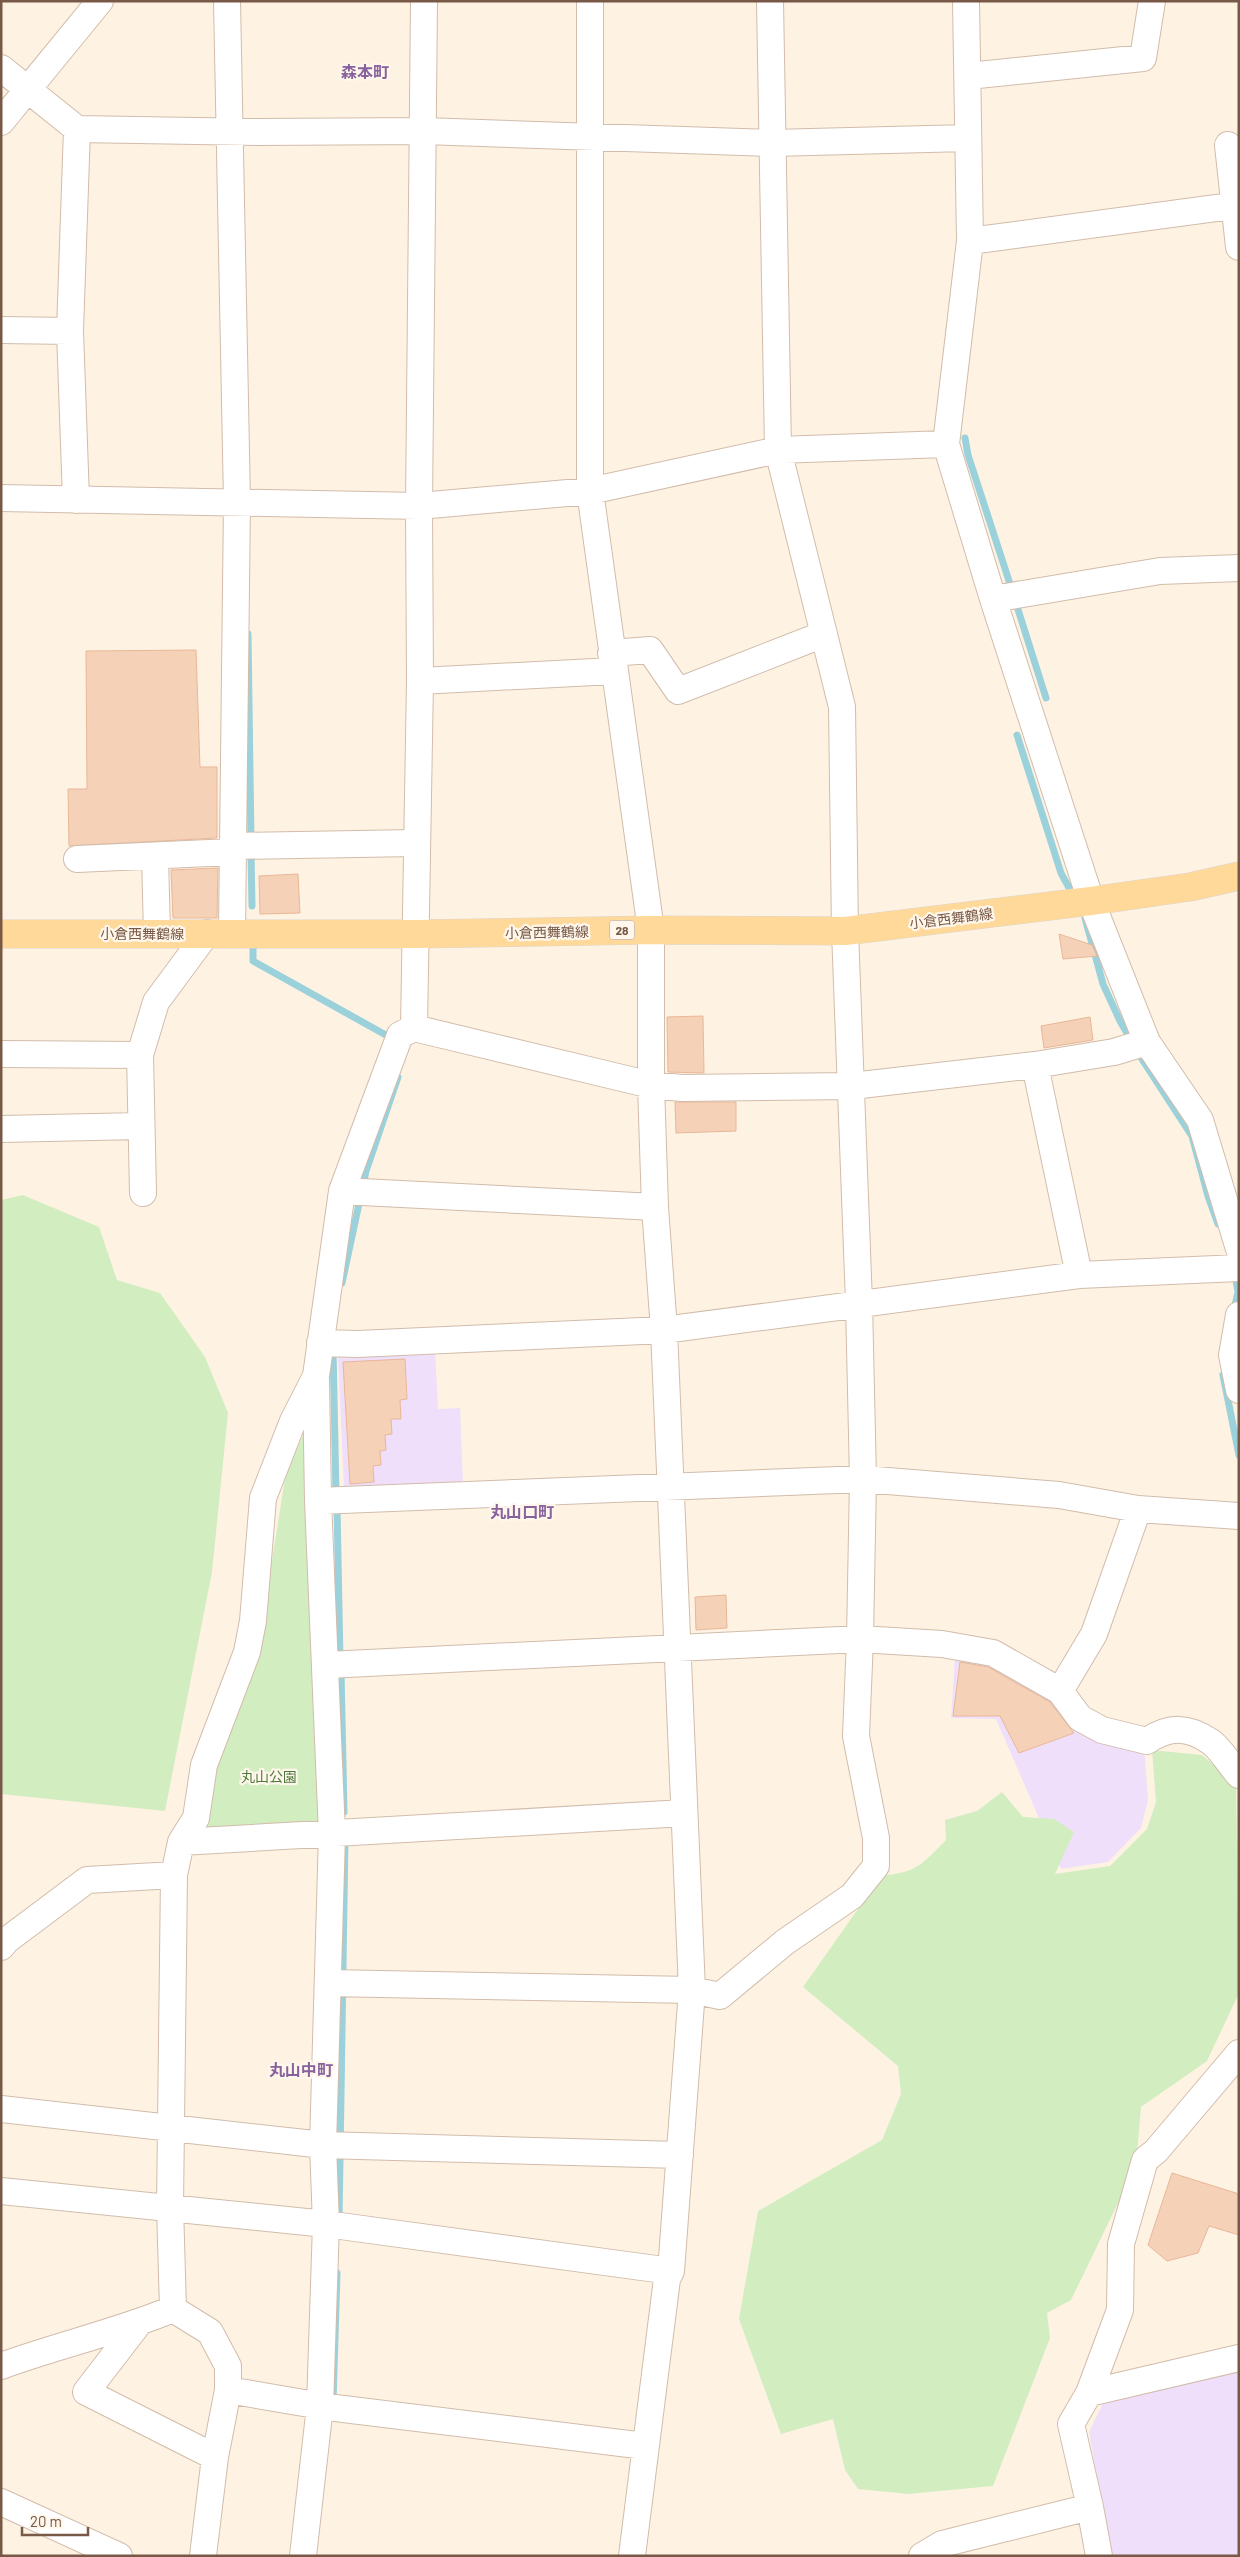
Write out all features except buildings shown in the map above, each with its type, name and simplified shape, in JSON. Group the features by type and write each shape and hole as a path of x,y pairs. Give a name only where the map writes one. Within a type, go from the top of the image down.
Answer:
{"main road":[{"name":"小倉西舞鶴線","path":"1,934 415,934 651,930 845,931 1091,902 1190,887 1239,876"}],"street":[{"path":"1,122 100,1"},
{"path":"142,1193 140,1055 156,1002 219,933 240,847 236,501 241,131 227,1"},
{"path":"174,2309 170,2207 174,1875 181,1842 196,1818 204,1765 247,1652 253,1621 263,1498 293,1421 316,1376 325,1344 356,1191 402,1040 415,934 420,681 419,506 424,1"},
{"path":"590,1 590,490 612,662 651,930 651,1085 655,1208 664,1330 669,1486 692,1990 671,2271 667,2279 632,2556"},
{"path":"342,1984 692,1990 720,1996 785,1942 852,1896 876,1866 876,1838 856,1736 863,1479 852,1086 845,931 842,707 778,450 770,1"},
{"path":"325,1344 664,1330 1079,1275 1235,1263 1228,1180 1200,1120 1143,1043 1091,902 992,599 946,444 970,241 966,1"},
{"path":"968,76 1144,58 1152,1"},
{"path":"1,68 77,129 424,131 772,143 967,138"},
{"path":"76,500 70,331 77,129"},
{"path":"1228,145 1236,204 1239,247"},
{"path":"970,241 1236,204"},
{"path":"1,330 70,331"},
{"path":"1,498 419,506 590,490 778,450 946,444"},
{"path":"992,599 1160,571 1239,568"},
{"path":"420,681 612,662 650,650 678,691 824,634"},
{"path":"77,859 155,857 240,847 416,843"},
{"path":"155,857 157,933"},
{"path":"402,1040 651,1085 682,1088 852,1086 1035,1065 1114,1052 1143,1043"},
{"path":"1,1054 140,1055"},
{"path":"1035,1065 1079,1275"},
{"path":"1,1129 140,1126"},
{"path":"356,1191 655,1208"},
{"path":"1239,1315 1232,1355 1239,1390"},
{"path":"303,2556 330,2408 342,1984 332,1834 338,1664 331,1501 316,1376"},
{"path":"331,1501 863,1479 1059,1495 1138,1509 1236,1516"},
{"path":"1060,1691 1094,1634 1138,1509"},
{"path":"338,1664 860,1639 942,1644 993,1653 1060,1691 1080,1718 1102,1730 1147,1742 1162,1732 1184,1730 1212,1743 1239,1775"},
{"path":"181,1842 684,1813"},
{"path":"1,1947 7,1940 87,1880 174,1875"},
{"path":"1099,2556 1071,2424 1089,2393 1120,2310 1121,2244 1145,2160 1156,2151 1239,2053"},
{"path":"1,2108 101,2118 172,2129 337,2145 680,2155"},
{"path":"1,2190 336,2226 671,2271"},
{"path":"1,2366 50,2348 139,2323 174,2309"},
{"path":"174,2309 210,2332 228,2366 228,2390 216,2457 203,2556"},
{"path":"139,2323 86,2392 216,2457"},
{"path":"1089,2393 1239,2358"},
{"path":"228,2390 330,2408 645,2446"},
{"path":"1,2502 119,2556"},
{"path":"922,2556 942,2544 1090,2507"}],"shaded area":[{"path":"435,1350 438,1409 460,1408 463,1484 344,1489 338,1355"},
{"path":"955,1658 1008,1665 1144,1746 1148,1800 1141,1828 1108,1862 1061,1869 996,1719 951,1718"},
{"path":"1239,2369 1239,2556 1111,2556 1089,2432 1106,2397"}],"green space":[{"path":"23,1195 99,1227 117,1280 160,1293 205,1357 228,1413 212,1572 165,1811 1,1794 1,1200"},
{"name":"丸山公園","path":"310,1421 326,1830 200,1833 215,1763 257,1655 286,1472"},
{"path":"1152,1750 1202,1755 1236,1784 1239,1993 1207,2061 1141,2107 1136,2166 1071,2300 1047,2313 1050,2338 993,2486 908,2494 858,2489 845,2470 833,2419 781,2434 739,2319 758,2211 882,2140 901,2094 898,2066 803,1987 882,1875 911,1870 918,1866 946,1840 945,1820 977,1811 1002,1792 1023,1817 1054,1819 1074,1832 1055,1874 1110,1866 1147,1829 1156,1802"}],"waterway":[{"path":"965,438 968,455 1012,590"},
{"path":"1015,600 1046,698"},
{"path":"248,634 251,841"},
{"path":"1017,735 1061,873 1074,897"},
{"path":"251,852 252,906"},
{"path":"1085,918 1103,984 1120,1021 1142,1059 1192,1136 1208,1196 1218,1224"},
{"path":"253,942 253,961 393,1039"},
{"path":"342,1283 366,1171 398,1077"},
{"path":"1234,1310 1238,1292 1235,1274"},
{"path":"333,1348 336,1495"},
{"path":"1223,1375 1239,1455"},
{"path":"337,1505 340,1660"},
{"path":"341,1670 344,1812"},
{"path":"339,2222 345,1838"},
{"path":"333,2402 337,2273"}],"district":[{"name":"森本町","path":"365,71"},
{"name":"丸山口町","path":"522,1511"},
{"name":"丸山中町","path":"301,2069"}]}
